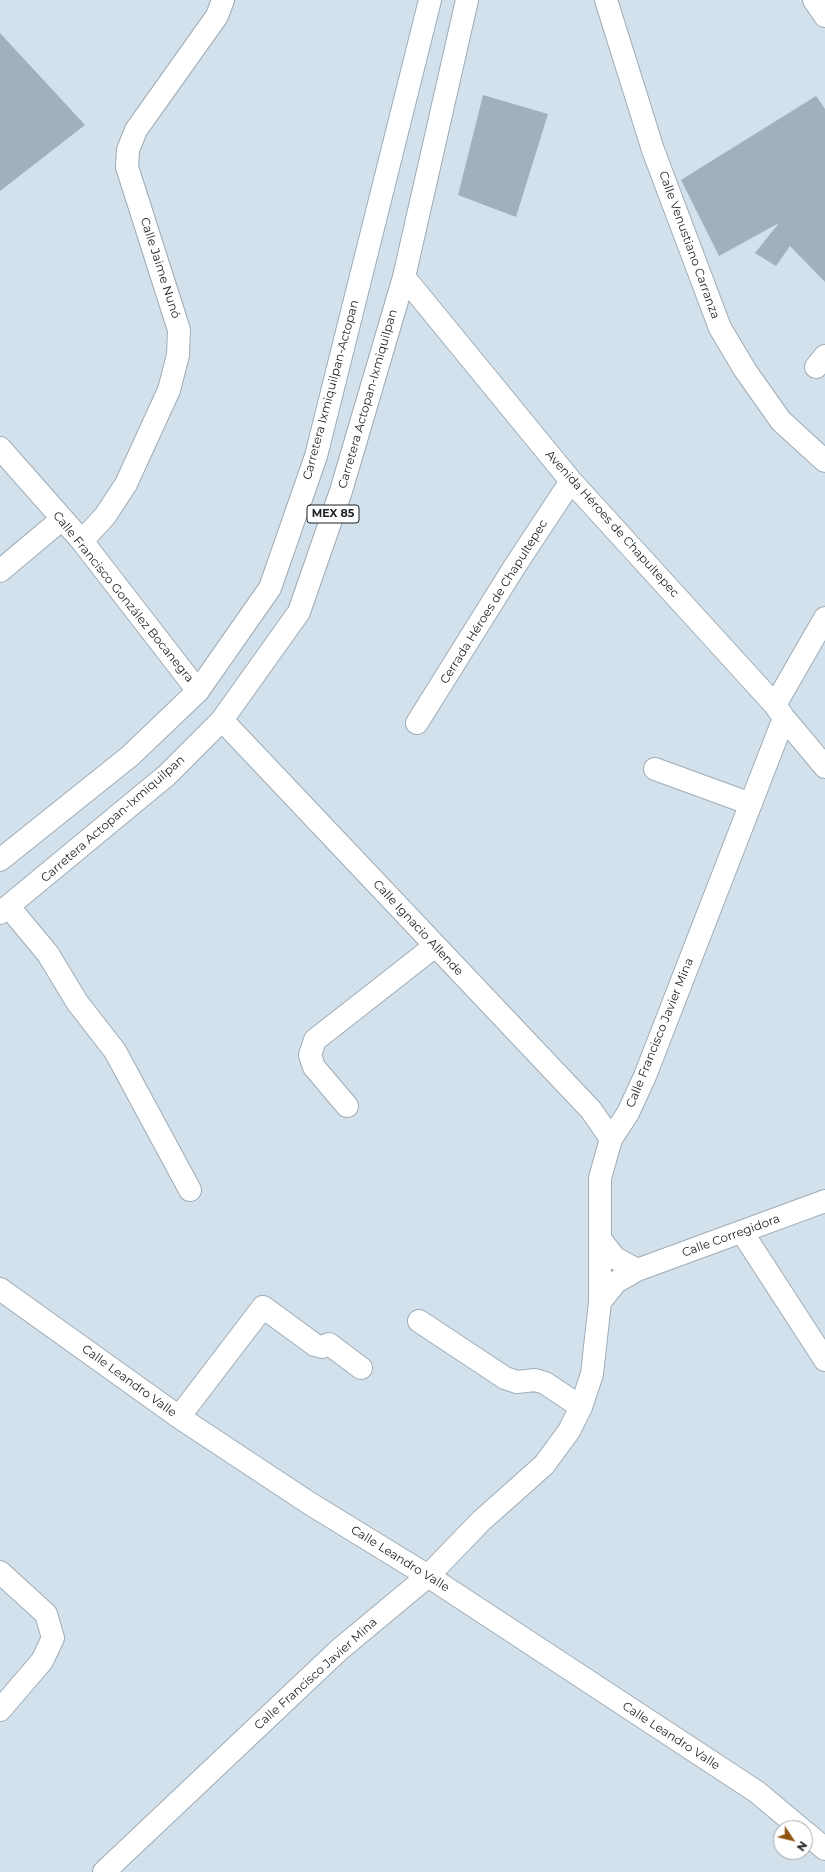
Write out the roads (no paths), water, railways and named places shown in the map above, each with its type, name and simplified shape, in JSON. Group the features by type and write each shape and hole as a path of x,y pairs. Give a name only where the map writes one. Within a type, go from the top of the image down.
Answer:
{"street":[{"name":"Calle Jaime Nunó","path":"82,541 105,516 126,484 169,390 178,355 179,330 127,167 128,150 136,130 217,16 223,0"},
{"name":"Carretera Ixmiquilpan-Actopan","path":"0,860 130,756 198,691 270,588 316,456 430,0"},
{"name":"Carretera Actopan-Ixmiquilpan","path":"4,910 167,774 222,720 299,612 341,491 404,277 467,0"},
{"name":"Calle Venustiano Carranza","path":"606,0 653,150 720,328 744,370 781,421 825,461"},
{"path":"814,0 825,16"},
{"name":"Avenida Héroes de Chapultepec","path":"404,277 571,481 780,711 825,767"},
{"name":"Calle Francisco González Bocanegra","path":"0,448 82,541 198,691"},
{"name":"Cerrada Héroes de Chapultepec","path":"417,723 515,566 571,481"},
{"path":"0,572 62,520"},
{"name":"Calle Francisco Javier Mina","path":"104,1872 339,1650 428,1576 481,1521 544,1465 569,1431 581,1407 592,1374 600,1302 600,1178 610,1139 628,1113 645,1076 751,804 780,711 825,618"},
{"name":"Calle Ignacio Allende","path":"222,720 591,1110 610,1139"},
{"path":"655,769 751,804"},
{"path":"4,910 48,954 77,1002 114,1051 190,1190"},
{"path":"347,1106 314,1067 310,1055 315,1040 435,946"},
{"name":"Calle Corregidora","path":"600,1302 616,1282 637,1270 825,1201"},
{"path":"742,1232 825,1360"},
{"path":"600,1239 615,1258 637,1270"},
{"name":"Calle Leandro Valle","path":"0,1289 179,1417 309,1503 428,1576 757,1792 790,1820"},
{"path":"179,1417 263,1307 315,1345 322,1347 329,1344 361,1368"},
{"path":"419,1321 505,1378 517,1382 535,1380 545,1383 581,1407"},
{"path":"0,1572 46,1614 53,1638 42,1661 0,1710"},
{"path":"813,1839 825,1849"}]}
